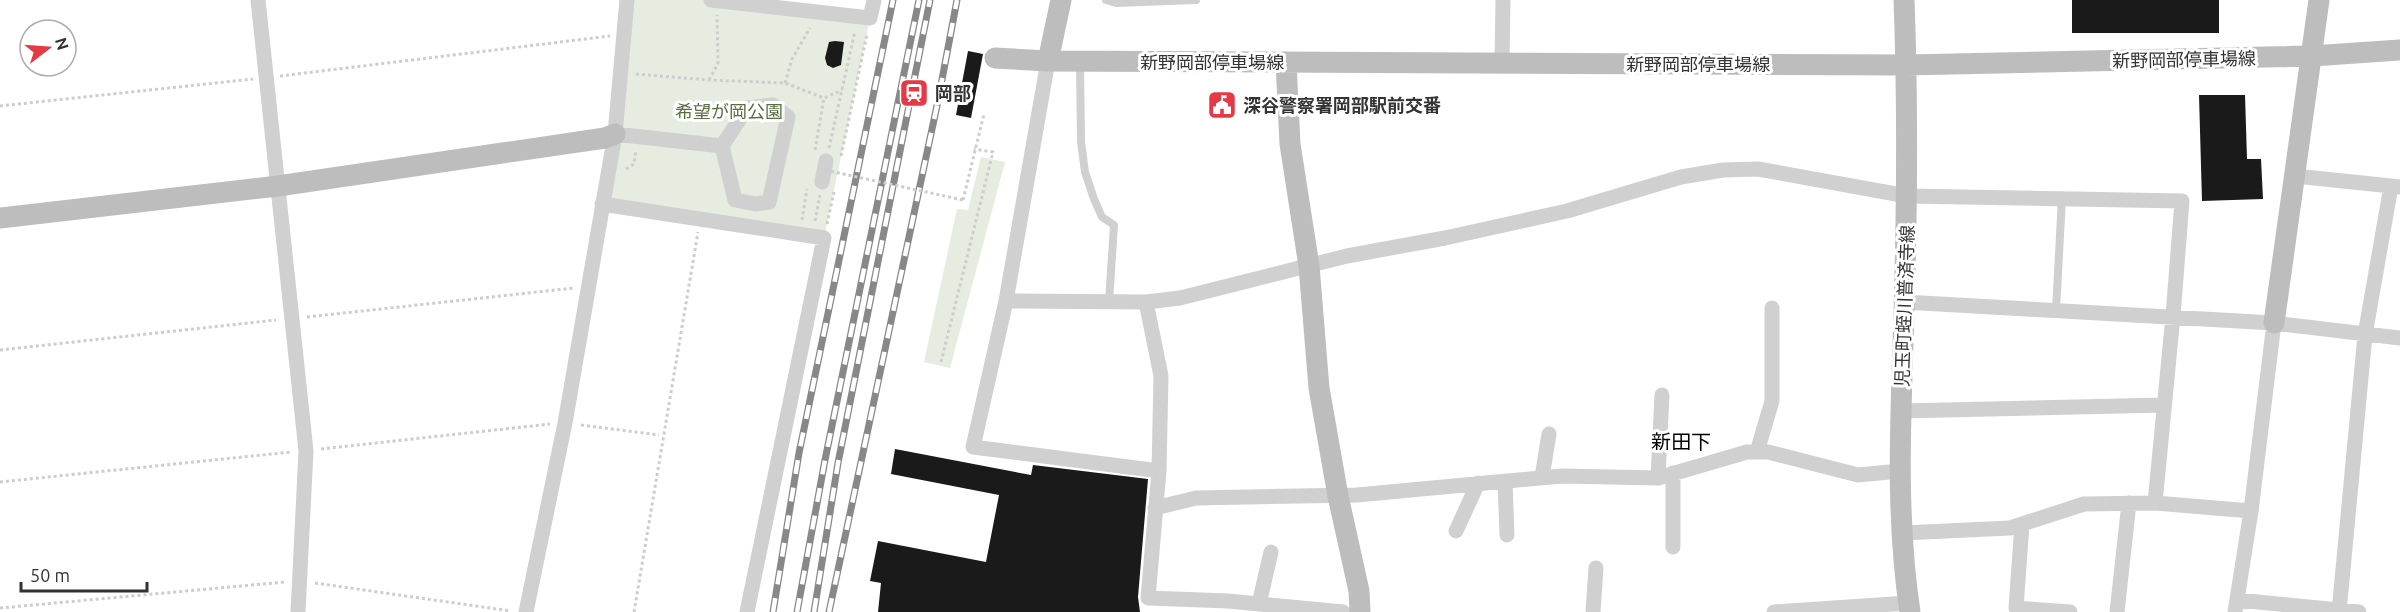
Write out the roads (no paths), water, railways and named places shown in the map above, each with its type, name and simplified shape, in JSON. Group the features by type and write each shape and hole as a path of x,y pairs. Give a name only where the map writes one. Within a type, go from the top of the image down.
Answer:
{"main road":[{"path":"1048,61 1061,0"},
{"name":"児玉町蛭川普済寺線","path":"1904,0 1907,196 1900,471 1902,533 1909,607"},
{"path":"2274,323 2319,0"},
{"name":"新野岡部停車場線","path":"995,58 1048,61 1906,65 2312,56 2400,50"},
{"path":"1286,62 1290,144 1308,266 1319,388 1338,496 1359,591 1360,612"},
{"path":"0,218 278,186 605,138 615,134"}],"street":[{"path":"258,0 306,451 298,612"},
{"path":"526,612 565,423 615,134 627,0"},
{"path":"714,0 864,17 874,0"},
{"path":"1502,63 1503,0"},
{"path":"1048,61 1006,301 973,447 1159,471"},
{"path":"773,105 788,117 769,202 756,204 735,200 722,146 747,108 773,105"},
{"path":"615,134 722,146"},
{"path":"1006,301 1146,302 1180,298 1308,266 1567,211 1681,177 1723,170 1758,169 1907,196 2182,201 2155,503"},
{"path":"2295,176 2396,187 2365,335 2339,611"},
{"path":"602,204 700,219 819,232 747,612"},
{"path":"1146,302 1161,376 1159,471 1148,598 1258,604 1343,612"},
{"path":"1904,302 2274,323 2400,338"},
{"path":"1757,452 1772,402 1772,308"},
{"path":"2274,323 2251,511 2236,606 2359,612"},
{"path":"1658,478 1662,395"},
{"path":"1901,411 2164,405"},
{"path":"1542,477 1549,434"},
{"path":"1155,508 1196,498 1338,496 1542,477 1658,478 1747,452 1768,452 1858,474 1900,471"},
{"path":"1673,473 1673,547"},
{"path":"1505,481 1508,535"},
{"path":"1456,531 1478,483"},
{"path":"2117,612 2129,503"},
{"path":"1902,533 2010,528 2084,504 2155,503 2251,511"},
{"path":"2022,524 2016,608 2070,612"},
{"path":"1258,604 1271,552"},
{"path":"1593,612 1596,568"},
{"path":"1774,612 1909,607"}],"lane":[{"path":"1106,0 1116,3 1196,0"},
{"path":"1080,61 1081,142 1085,172 1102,218 1114,225 1109,302"},
{"path":"2056,310 2062,198"}],"railway":[{"path":"773,612 799,453 893,0"},
{"path":"797,612 825,460 919,0"},
{"path":"814,612 838,463 930,0"},
{"path":"829,612 938,101 957,0"}],"place":[{"name":"岡部","path":"914,93"},
{"name":"深谷警察署岡部駅前交番","path":"1222,105"}],"district":[{"name":"新田下","path":"1681,441"}],"park label":[{"name":"希望が岡公園","path":"729,111"}]}
